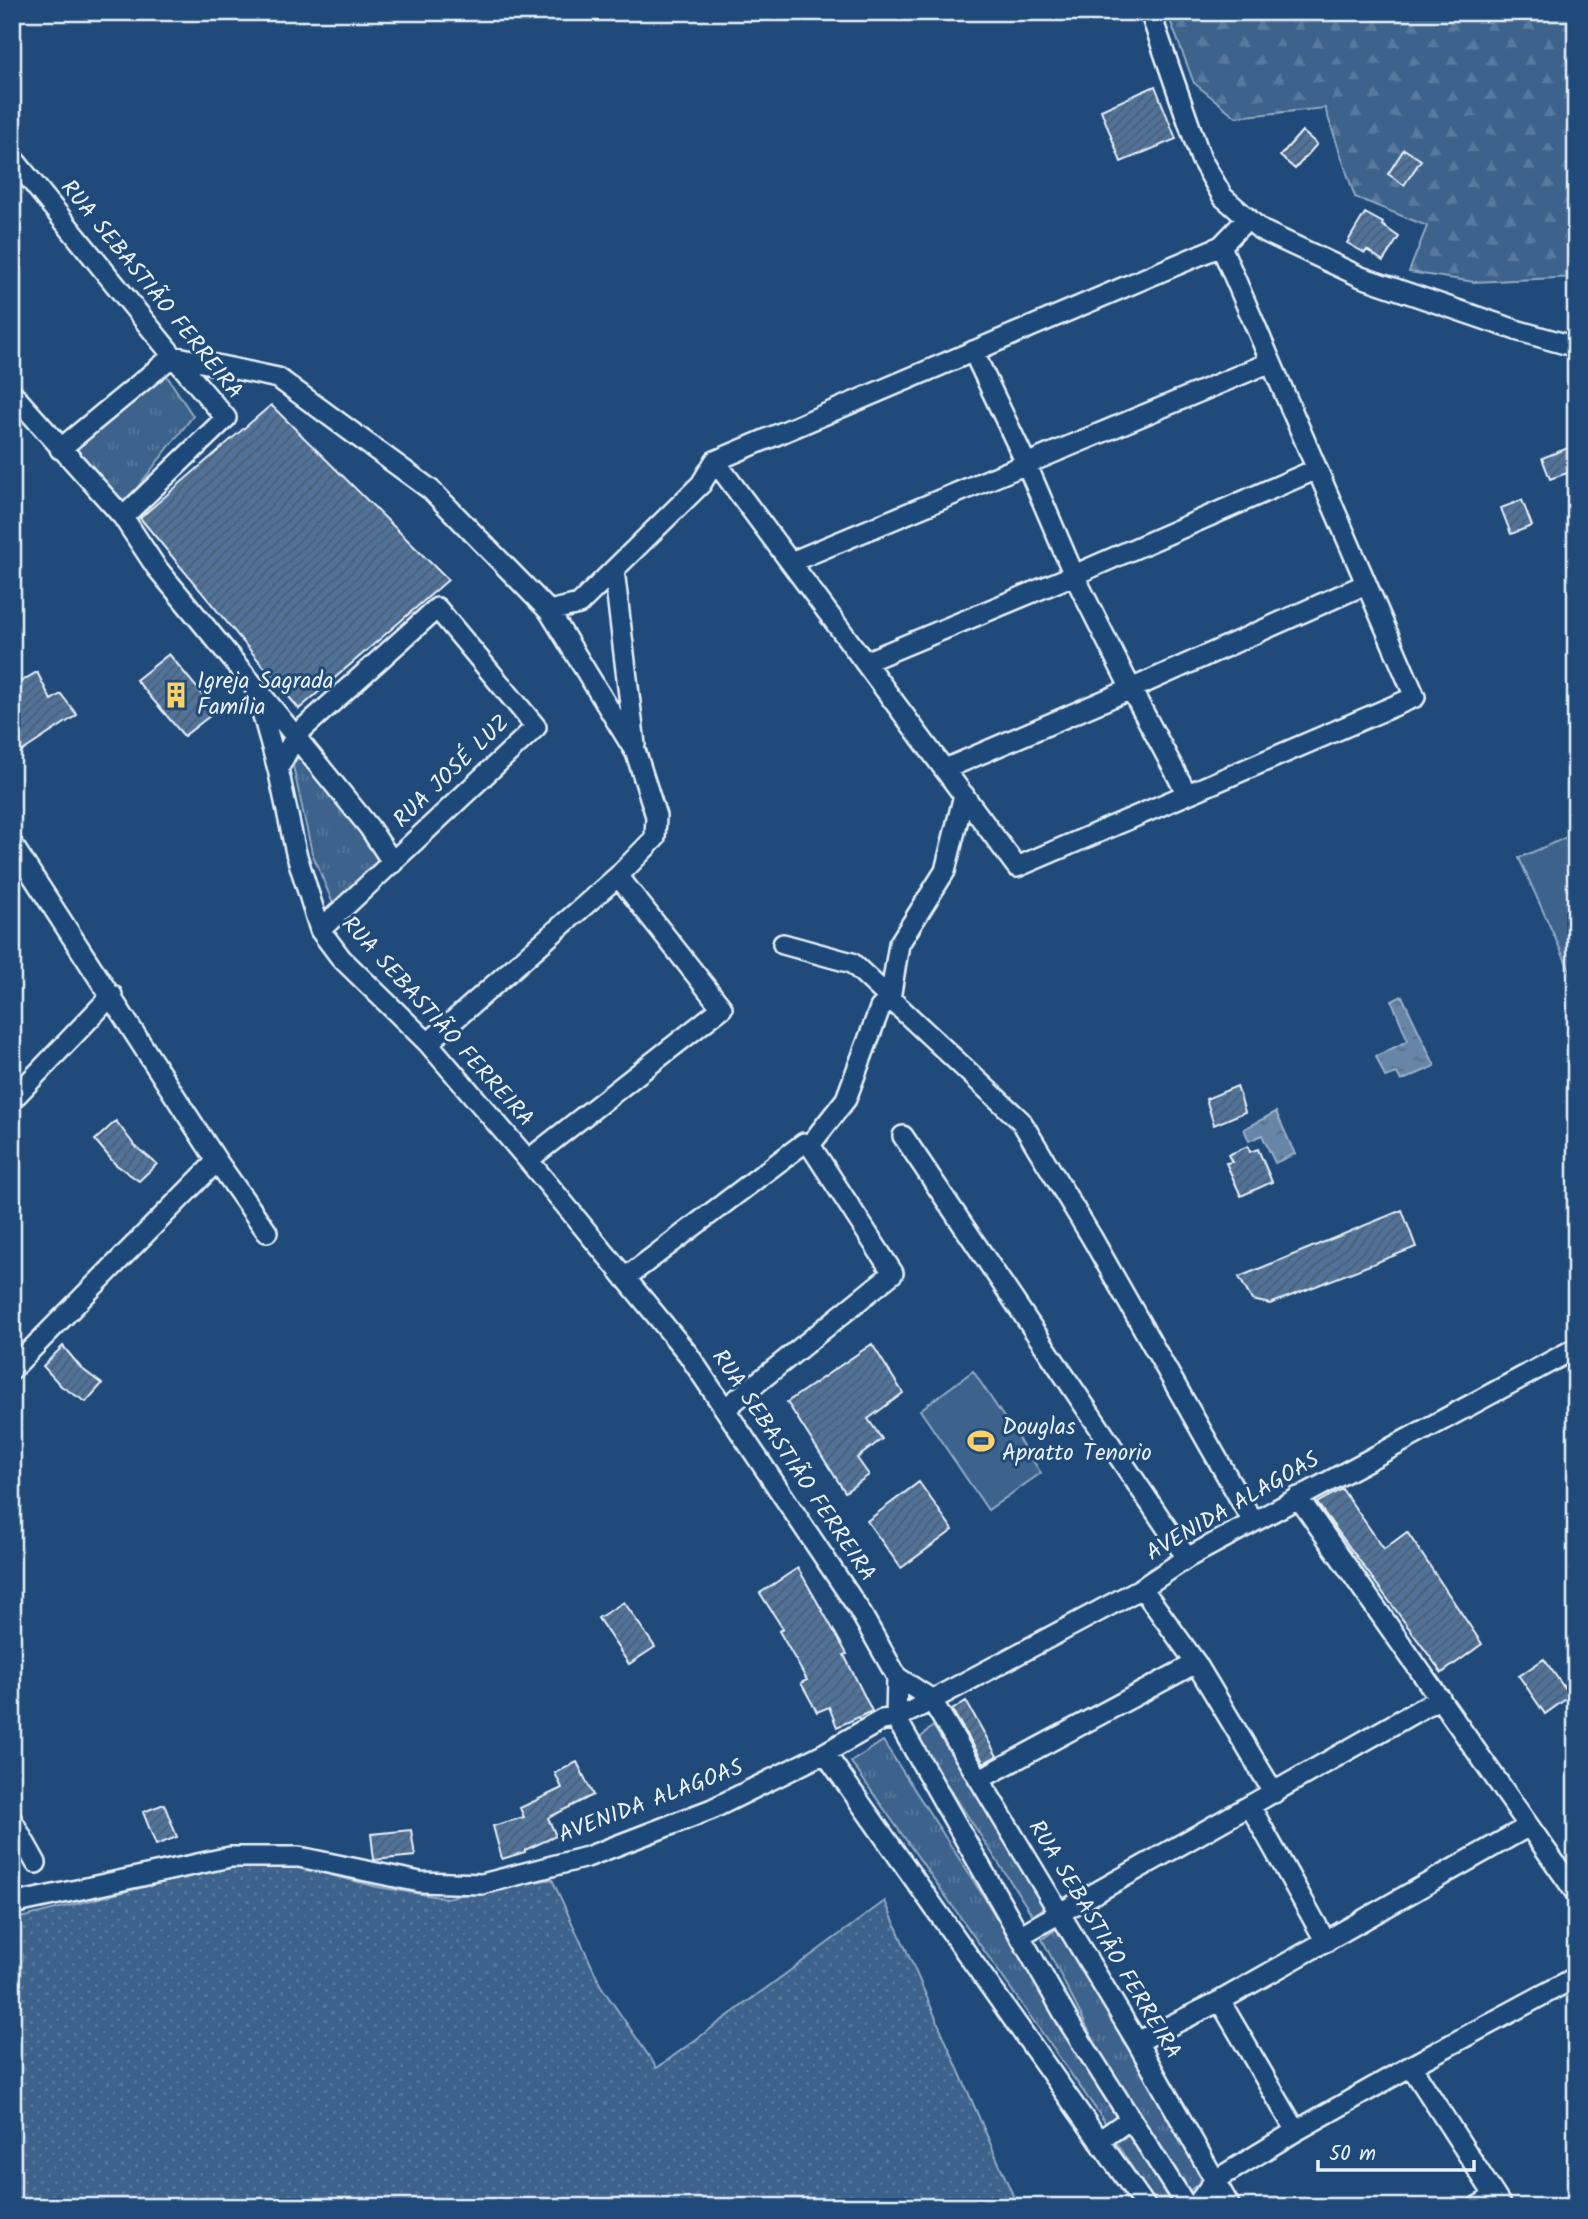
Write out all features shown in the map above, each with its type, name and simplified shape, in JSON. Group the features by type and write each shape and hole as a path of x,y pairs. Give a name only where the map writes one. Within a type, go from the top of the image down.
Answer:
{"street":[{"path":"1150,12 1200,159 1223,197 1261,230 1361,277 1519,331 1576,347"},
{"name":"RUA SEBASTIÃO FERREIRA","path":"12,157 226,418 123,517 156,568 255,687 278,769 296,853 320,930 341,958 428,1043 688,1354 859,1608 897,1677 923,1704 980,1779 1137,2042 1230,2207"},
{"path":"549,611 579,604 701,484 715,461 1221,246 1248,218"},
{"path":"715,461 1017,867 1415,697 1221,246"},
{"path":"973,352 1026,463 1074,575 1187,794"},
{"path":"60,449 173,356 278,378 430,490 549,611 636,753"},
{"path":"791,562 1271,362"},
{"path":"12,393 123,517"},
{"path":"864,662 1074,575 1317,469"},
{"path":"428,1043 618,876 655,838 656,816 636,753 614,570"},
{"path":"945,769 1366,584"},
{"name":"RUA JOSÉ LUZ","path":"296,735 437,608 536,727 320,930"},
{"path":"255,687 369,827 393,863"},
{"path":"278,769 296,735"},
{"path":"625,1278 808,1143 846,1099 880,1008 890,999 899,944 945,871 964,795"},
{"path":"12,844 217,1161 267,1232"},
{"path":"528,1160 722,1008 618,876"},
{"path":"783,944 852,962 1021,1121 1092,1238 1253,1522"},
{"path":"12,1100 112,996"},
{"path":"903,1136 1187,1558"},
{"path":"726,1408 893,1273 808,1143"},
{"path":"12,1369 217,1161"},
{"name":"AVENIDA ALAGOAS","path":"12,1903 230,1857 299,1857 420,1882 482,1884 587,1857 712,1809 923,1704 1142,1588 1187,1558 1576,1348"},
{"path":"1298,1497 1576,1893"},
{"path":"1142,1588 1196,1663 1274,1793"},
{"path":"980,1779 1196,1663"},
{"path":"897,1677 889,1719 1021,1935 1070,2024 1187,2207"},
{"path":"1021,1935 1440,1698"},
{"path":"825,1753 1146,2207"},
{"path":"1250,1806 1326,1942"},
{"path":"12,1820 36,1863"},
{"path":"1137,2042 1220,2001 1529,1826"},
{"path":"1195,2207 1214,2181 1296,2131 1576,1977"},
{"path":"1220,2001 1296,2131"},
{"path":"1410,2066 1498,2202 1476,2207"},
{"path":"1099,2141 1130,2119"}],"green space":[{"path":"1167,12 1576,12 1576,277 1474,282 1409,272 1427,226 1355,197 1325,108 1236,117 1194,83"},
{"path":"163,370 193,416 123,506 73,446"},
{"path":"301,752 382,857 381,865 334,906 312,853 293,766"},
{"path":"1576,833 1576,971 1571,973 1519,858"},
{"name":"Douglas Apratto Tenorio","path":"973,1371 1041,1473 988,1510 920,1410"},
{"path":"933,1726 1049,1904 1033,1916 918,1740"},
{"path":"883,1741 982,1894 1117,2118 1107,2125 851,1762"},
{"path":"231,1865 303,1868 378,1887 445,1898 552,1879 601,1986 657,2068 885,1901 1018,2207 12,2207 12,1920"},
{"path":"1060,1927 1203,2180 1189,2191 1113,2078 1042,1939"},
{"path":"1130,2135 1174,2207 1156,2207 1116,2142"}],"water":[{"path":"1402,996 1435,1066 1401,1081 1397,1073 1385,1077 1376,1056 1408,1041 1392,1001"},
{"path":"1276,1112 1295,1154 1275,1163 1262,1135 1249,1141 1244,1129"}],"building":[{"path":"1155,86 1176,139 1121,162 1101,110"},
{"path":"1302,131 1317,144 1295,169 1280,156"},
{"path":"1404,149 1421,160 1404,185 1388,174"},
{"path":"1365,213 1383,223 1382,225 1399,237 1383,261 1367,250 1365,253 1347,243"},
{"path":"271,405 448,580 299,709 140,518"},
{"path":"1576,445 1576,470 1550,479 1542,458"},
{"path":"1522,500 1532,526 1511,534 1501,508"},
{"name":"Igreja Sagrada Família","path":"169,654 216,711 184,736 136,680"},
{"path":"37,672 51,700 61,694 77,715 12,758 12,687"},
{"path":"1237,1086 1245,1112 1214,1125 1206,1099"},
{"path":"116,1121 135,1146 157,1164 139,1181 115,1164 95,1140"},
{"path":"1248,1146 1250,1152 1258,1149 1272,1182 1241,1196 1226,1163 1232,1162 1228,1155"},
{"path":"1402,1210 1416,1247 1270,1304 1252,1300 1239,1277"},
{"path":"872,1344 903,1393 868,1419 882,1439 857,1458 869,1475 845,1492 787,1402"},
{"path":"63,1346 81,1368 102,1384 86,1402 61,1386 43,1366"},
{"path":"919,1482 953,1530 901,1568 867,1521"},
{"path":"1342,1489 1384,1549 1407,1532 1482,1644 1442,1673 1317,1503"},
{"path":"798,1568 847,1654 844,1655 872,1711 837,1727 829,1707 817,1712 801,1683 807,1680 779,1631 783,1629 760,1593"},
{"path":"624,1602 655,1647 629,1664 598,1618"},
{"path":"1544,1659 1570,1696 1545,1714 1519,1676"},
{"path":"966,1701 997,1756 984,1763 952,1710"},
{"path":"577,1762 593,1795 548,1818 556,1836 525,1852 502,1859 493,1826 524,1817 520,1808 562,1788 555,1773"},
{"path":"164,1804 177,1837 156,1845 143,1812"},
{"path":"411,1830 415,1856 374,1860 371,1834"}],"place":[{"name":"Igreja Sagrada Família","path":"176,695"},
{"name":"Douglas Apratto Tenorio","path":"981,1441"}]}
